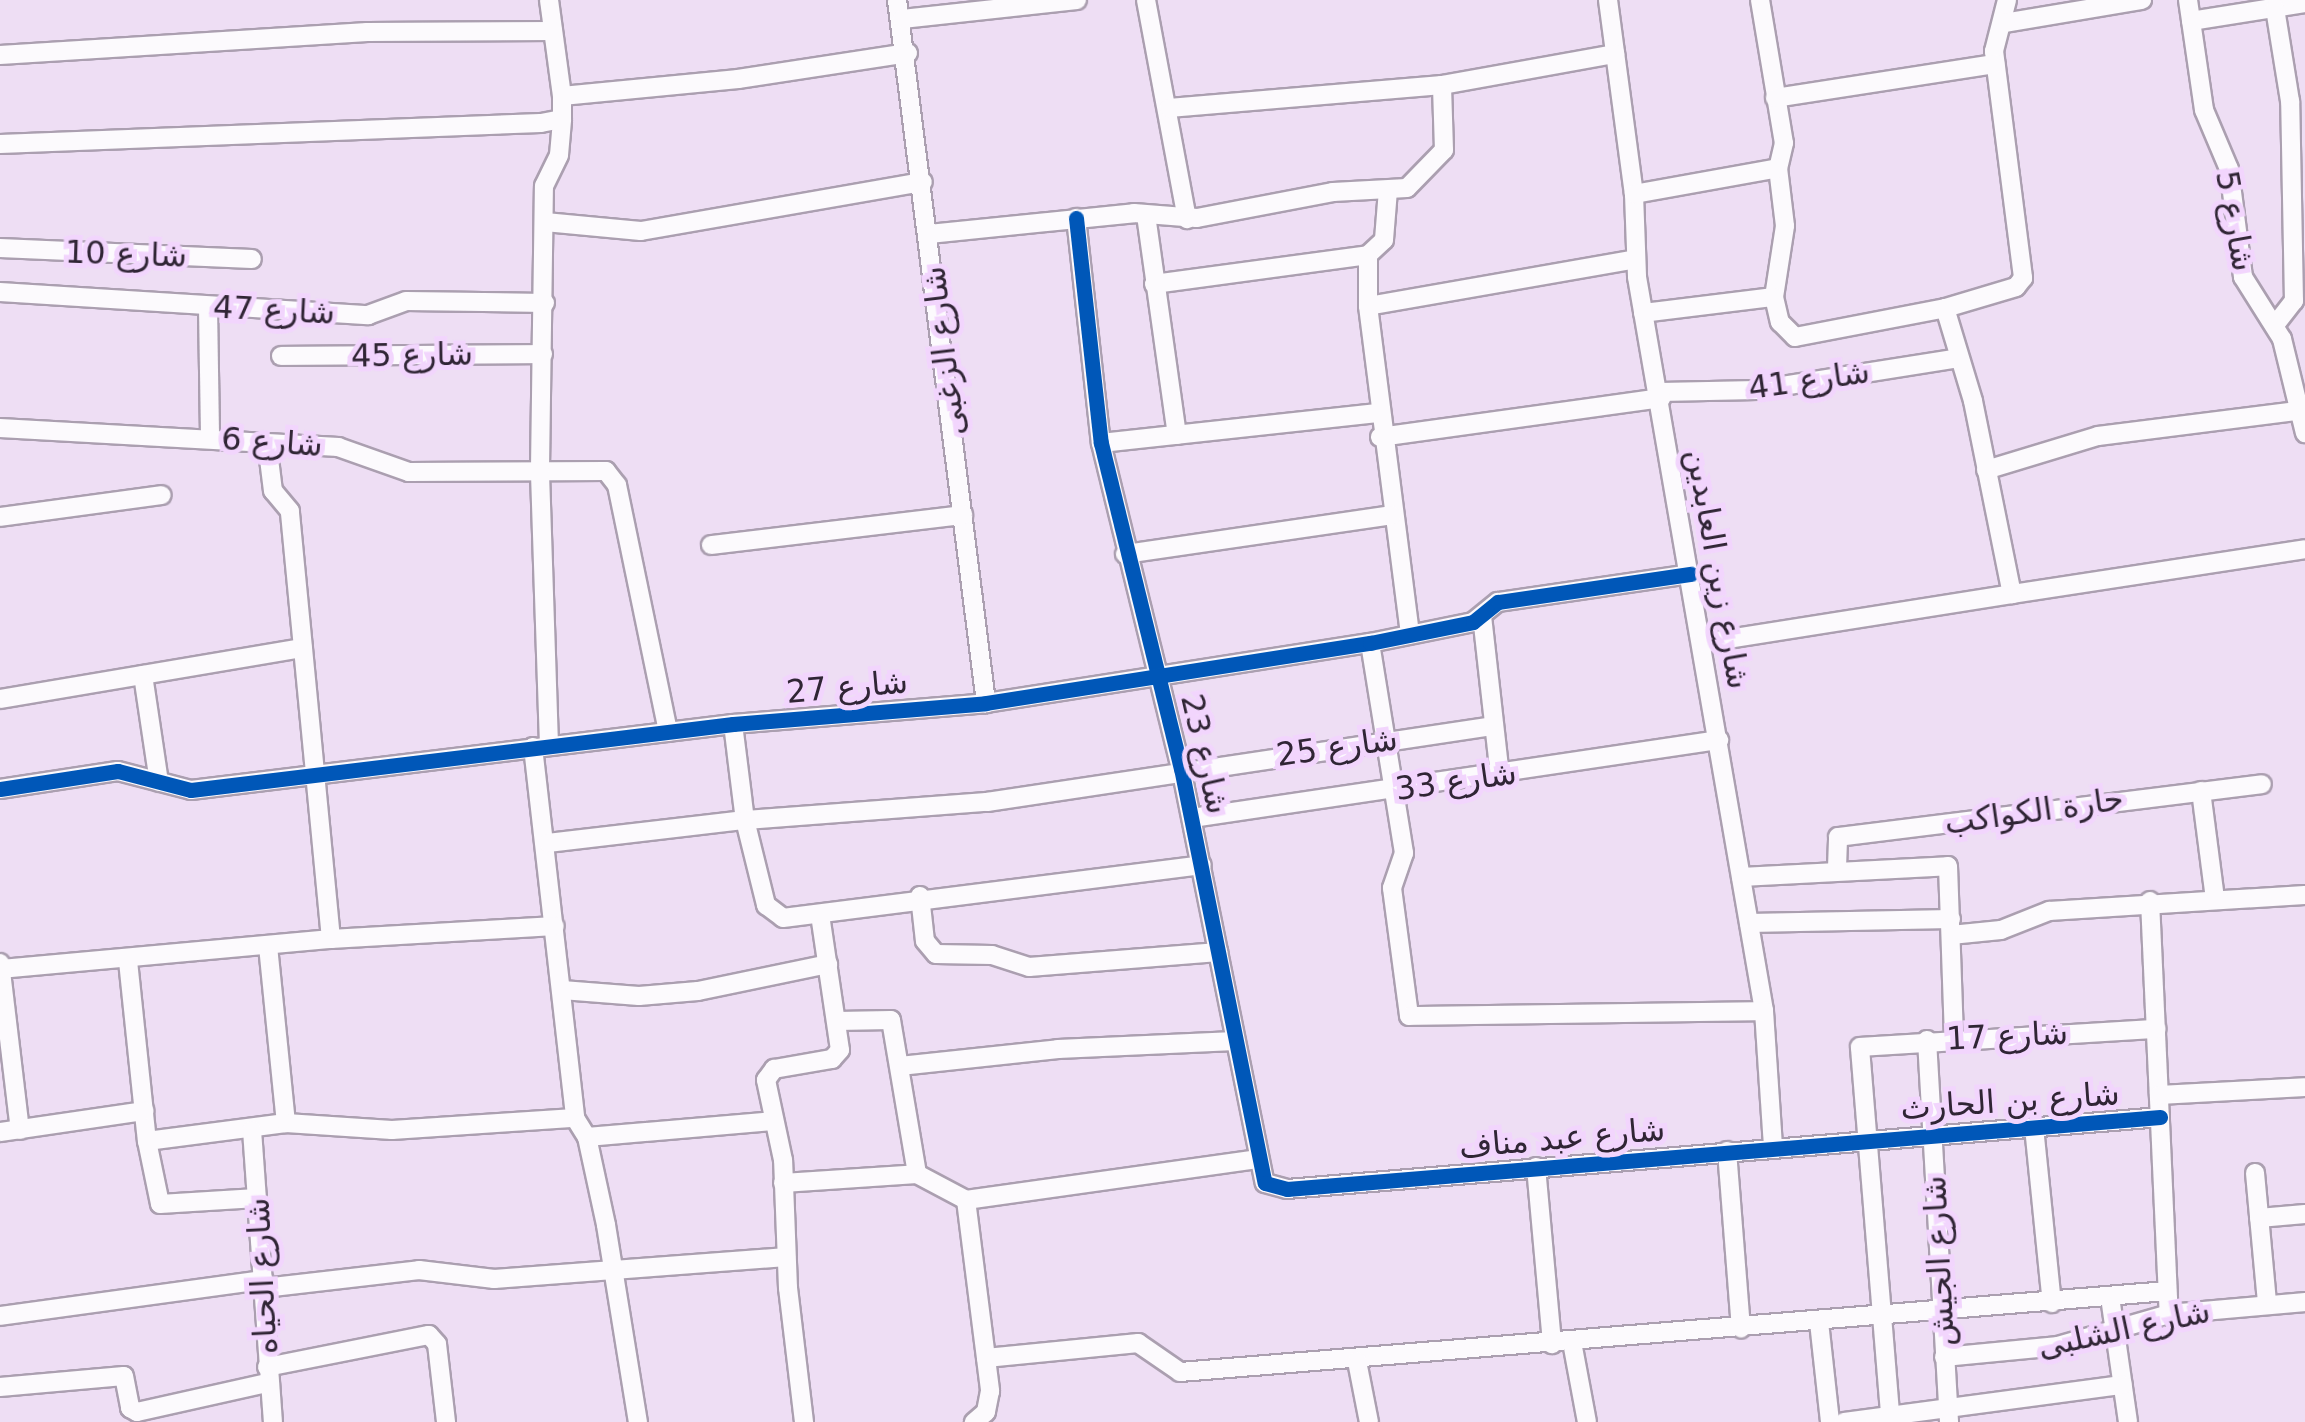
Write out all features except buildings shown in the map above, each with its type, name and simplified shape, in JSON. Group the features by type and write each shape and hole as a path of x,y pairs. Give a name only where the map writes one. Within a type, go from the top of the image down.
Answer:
{"street":[{"path":"549,0 562,118 559,155 544,186 541,746 575,1118 586,1137 613,1267 638,1422"},
{"name":"شارع الزغبى","path":"897,0 908,53 986,703"},
{"path":"902,19 1077,0"},
{"path":"1146,0 1170,108 1187,219"},
{"name":"شارع زين العابدين","path":"1608,0 1634,194 1643,313 1661,395 1764,1011 1773,1147"},
{"path":"1760,0 1784,143 1778,168 1785,226 1774,297 1780,322 1795,337 1945,308 2016,287 2022,278 1996,64 1995,38 2004,23 2007,0"},
{"path":"2004,23 2142,0"},
{"name":"شارع 5","path":"2188,0 2204,110 2229,169 2244,277 2275,326 2302,410 2305,433"},
{"path":"2191,21 2305,3"},
{"path":"2275,8 2290,101 2294,301 2275,326"},
{"path":"0,55 367,32 553,32"},
{"path":"562,96 738,80 908,53"},
{"path":"1170,108 1442,85 1615,54"},
{"path":"1775,98 1996,64"},
{"path":"929,234 1076,218 1146,215 1187,219 1333,192 1407,188 1444,150 1442,85"},
{"path":"0,144 562,118"},
{"path":"1634,194 1778,168"},
{"path":"545,222 641,231 923,182"},
{"path":"1154,284 1368,255 1384,240 1388,190"},
{"path":"1146,215 1177,436"},
{"name":"شارع 23","path":"1076,218 1101,443 1125,554 1181,768 1257,1158 1266,1183"},
{"name":"شارع 10","path":"0,248 252,258"},
{"path":"1368,255 1368,306 1380,437 1410,634"},
{"path":"1368,306 1636,259"},
{"name":"شارع 47","path":"0,292 368,315 406,301 545,302"},
{"path":"1643,313 1774,297"},
{"path":"208,307 210,438"},
{"path":"1945,308 2012,594"},
{"name":"شارع 45","path":"282,356 543,354"},
{"name":"شارع 41","path":"1380,437 1661,395 1757,390 1958,358"},
{"path":"1986,470 2098,436 2302,410"},
{"path":"1101,443 1378,413"},
{"name":"شارع 6","path":"0,428 350,449 409,472 598,470 616,480 668,732"},
{"path":"266,443 273,492 290,511 331,939"},
{"path":"0,517 162,495"},
{"path":"711,544 964,514"},
{"path":"1125,554 1392,515"},
{"path":"1703,643 2305,549"},
{"name":"شارع 27","path":"0,789 118,772 182,790 318,777 733,724 986,703 1370,643 1482,616 1498,602 1691,574"},
{"path":"1482,616 1500,776"},
{"path":"1370,643 1404,853 1392,888 1403,1004 1413,1019 1764,1011"},
{"path":"0,699 303,648"},
{"path":"144,674 159,782"},
{"path":"733,724 745,820 770,912 783,918 920,896 1202,865"},
{"name":"شارع 25","path":"548,842 745,820 986,802 1181,768 1493,726"},
{"name":"شارع 33","path":"1192,818 1500,776 1719,740"},
{"name":"حارة الكواكب","path":"1837,868 1838,837 2262,784"},
{"path":"2201,791 2215,899"},
{"path":"1741,876 1837,868 1948,866 1954,1038"},
{"path":"920,896 925,942 936,954 992,955 1028,967 1218,952"},
{"path":"1749,923 2001,930 2049,911 2150,901 2305,896"},
{"path":"2150,901 2169,1314"},
{"path":"804,1422 786,1257 783,1183 768,1072 836,1056 837,1020 820,914"},
{"path":"20,1130 0,967 128,960 331,939 555,926"},
{"path":"268,946 286,1123"},
{"path":"128,960 144,1112 160,1204 257,1198"},
{"path":"562,990 640,996 698,991 828,964"},
{"path":"837,1020 889,1018 917,1174"},
{"name":"شارع 17","path":"1864,1139 1860,1047 1954,1038 2156,1029"},
{"name":"شارع الجيش","path":"1926,1040 1948,1413"},
{"path":"900,1066 1058,1048 1235,1041"},
{"path":"2159,1095 2305,1087"},
{"path":"0,1132 144,1112"},
{"path":"148,1141 286,1123 392,1130 575,1118"},
{"name":"شارع بن الحارث","path":"1864,1139 2160,1118"},
{"path":"586,1137 772,1121"},
{"path":"2034,1126 2052,1303"},
{"name":"شارع الحياه","path":"252,1130 273,1422"},
{"path":"1864,1139 1890,1413"},
{"name":"شارع عبد مناف","path":"1266,1183 1287,1190 1864,1139"},
{"path":"1727,1151 1741,1328"},
{"path":"783,1183 917,1174 966,1200 1257,1158"},
{"path":"1536,1168 1552,1344"},
{"path":"2255,1172 2267,1304"},
{"path":"966,1200 990,1399 974,1422"},
{"path":"2258,1218 2305,1214"},
{"path":"0,1316 419,1270 481,1280 613,1267 786,1257"},
{"path":"986,1358 1131,1342 1151,1346 1180,1372 1357,1361 2167,1291"},
{"path":"2110,1298 2128,1422"},
{"name":"شارع الشلبى","path":"1944,1357 2115,1334 2169,1314 2305,1302"},
{"path":"1819,1322 1830,1422"},
{"path":"0,1387 124,1376 129,1406 137,1412 429,1335 437,1344 446,1422"},
{"path":"1572,1342 1587,1422"},
{"path":"1357,1361 1369,1422"},
{"path":"1844,1422 1890,1413 1948,1413 2123,1386"}],"cycle path":[{"path":"1076,218 1101,443 1181,768 1265,1183 1287,1189 2160,1117"},
{"path":"0,789 118,771 191,790 733,724 986,703 1370,643 1473,622 1498,602 1691,574"}]}
